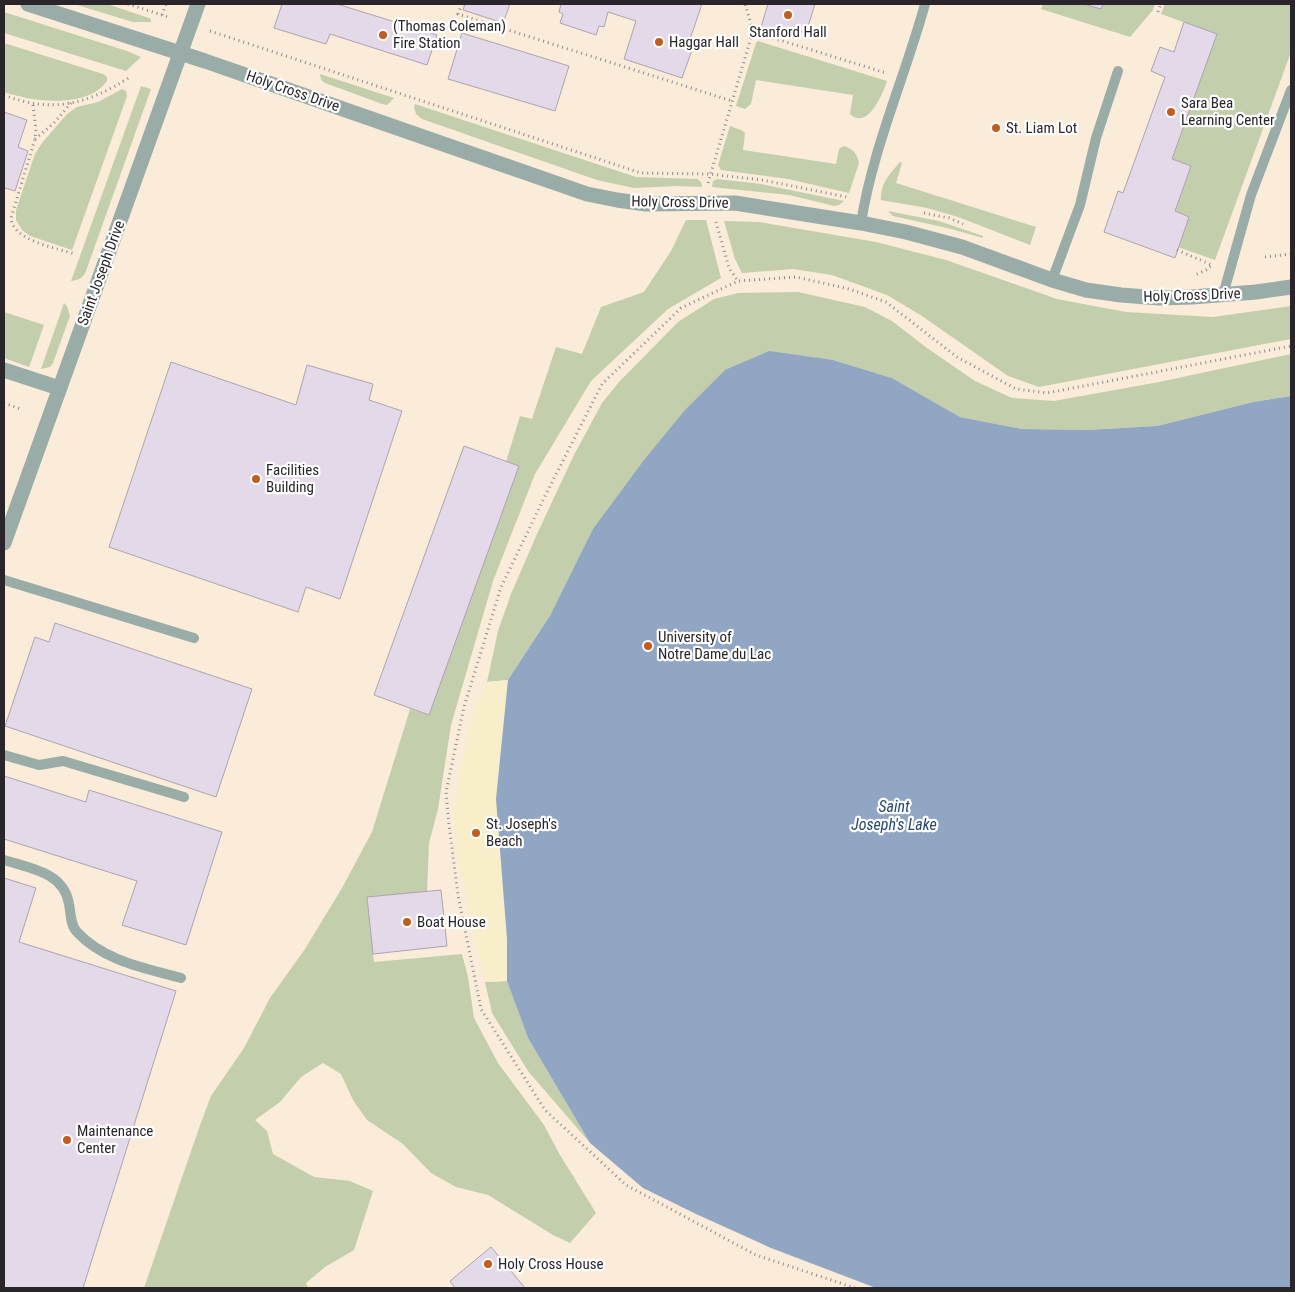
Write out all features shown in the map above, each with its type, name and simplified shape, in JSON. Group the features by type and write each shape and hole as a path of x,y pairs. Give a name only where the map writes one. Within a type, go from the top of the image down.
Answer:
{"street":[{"name":"Holy Cross Drive","path":"28,4 181,53 587,194 646,204 735,203 861,223 906,232 962,247 1052,280 1086,290 1140,298 1223,295 1291,287"},
{"name":"Saint Joseph Drive","path":"4,543 198,4"},
{"path":"4,370 59,388"}],"lane":[{"path":"861,223 864,201 881,140 925,4"},
{"path":"1052,280 1080,206 1096,138 1118,71"},
{"path":"1223,295 1252,195 1291,90"},
{"path":"4,580 194,638"},
{"path":"4,755 39,765 63,761 184,797"},
{"path":"4,860 49,874 57,881 68,895 73,927 94,947 111,957 181,978"}],"path":[{"path":"128,4 168,17"},
{"path":"162,15 166,4"},
{"path":"462,4 458,14 732,101"},
{"path":"706,186 754,32 745,4"},
{"path":"1158,12 1161,4"},
{"path":"204,30 641,173 710,174 762,180 847,197"},
{"path":"754,32 901,78"},
{"path":"4,95 33,104 53,105 87,100 108,91 130,77"},
{"path":"35,139 54,123 72,102"},
{"path":"33,104 36,128 35,139 11,218 12,224 26,238 75,254"},
{"path":"715,221 729,268 738,281"},
{"path":"1177,250 1212,266 1192,276"},
{"path":"1265,257 1291,254"},
{"path":"856,1288 756,1255 626,1185 545,1110 481,1009 458,895 448,825 446,792 464,707 501,586 602,384 681,308 738,281 796,277 849,289 886,302 957,357 1016,389 1046,393 1291,346"},
{"path":"4,403 21,409"}],"shaded area":[{"name":"University of Notre Dame du Lac","path":"4,4 1291,4 1291,1288 4,1288"}],"green space":[{"path":"74,4 107,4 151,19 151,22 133,22"},
{"path":"1043,4 1084,4 1101,9 1103,4 1155,4 1153,10 1130,37 1041,9"},
{"path":"1165,4 1291,4 1291,52 1215,260 1178,247 1189,217 1175,211 1191,166 1172,159 1216,34 1161,14"},
{"path":"4,12 141,57 126,71 4,33"},
{"path":"758,41 887,81 874,108 863,118 857,118 850,114 853,95 756,80 751,104 745,109 736,106"},
{"path":"4,43 103,74 107,77 107,81 98,90 86,96 58,101 16,96 4,92"},
{"path":"320,74 394,98 387,105 382,104 325,83 321,80"},
{"path":"141,86 151,89 86,271 80,278 71,281"},
{"path":"122,89 126,91 127,96 72,250 30,236 22,230 16,220 16,210 35,154 67,114 77,107 98,102"},
{"path":"415,104 636,177 697,179 701,182 702,187 634,188 597,180 422,119 416,114"},
{"path":"730,126 745,133 743,150 836,164 839,149 844,146 853,150 859,163 849,193 788,179 721,170 718,165"},
{"path":"900,162 902,163 896,183 1036,227 1030,245 958,217 927,208 881,200 884,184"},
{"path":"717,179 761,184 844,201 834,206 789,195 712,187 713,181"},
{"path":"888,211 939,221 983,236 983,238 893,216"},
{"path":"686,220 706,220 721,278 668,309 591,381 535,474 493,581 451,725 438,809 429,843 427,892 367,897 374,962 462,954 468,977 474,1018 498,1063 544,1125 596,1213 570,1243 553,1235 488,1195 456,1187 431,1173 403,1144 367,1120 353,1100 341,1074 323,1063 301,1077 280,1102 255,1120 267,1131 273,1154 314,1177 350,1181 373,1191 354,1250 325,1267 306,1283 308,1288 144,1288 211,1096 244,1048 270,998 305,949 342,888 372,832 410,709 429,715 520,416 532,419 556,347 582,354 601,307 644,292 671,251"},
{"path":"724,221 759,222 876,242 946,260 1057,299 1126,312 1213,317 1291,306 1291,339 1039,387 1008,376 922,316 887,295 832,275 793,269 742,273 735,259"},
{"path":"798,292 865,307 892,321 975,381 1012,398 1054,401 1159,382 1291,354 1291,396 1253,402 1157,426 1087,430 1022,429 960,417 892,378 833,360 551,614 508,680 487,682 498,631 511,594 574,455 602,403 619,382 678,322 714,299 738,293"},
{"path":"64,303 70,316 53,363 50,367 41,369"},
{"path":"4,312 44,325 29,367 4,358"},
{"path":"507,981 528,1038 590,1143 528,1071 492,1013 485,982"}],"sand":[{"name":"St. Joseph's Beach","path":"508,680 504,731 507,981 485,982 456,849 454,816 459,777 471,720 487,682"}],"water":[{"name":"Saint Joseph's Lake","path":"769,351 833,360 892,378 960,417 1022,429 1087,430 1157,426 1253,402 1291,396 1291,1288 876,1288 771,1248 643,1188 590,1143 528,1038 507,981 507,939 496,799 508,680 551,614 593,529 644,460 685,410 725,370"}],"building":[{"name":"(Thomas Coleman) Fire Station","path":"282,4 337,4 437,35 427,65 330,34 326,44 274,28"},
{"path":"465,4 510,4 503,23 463,10"},
{"name":"Haggar Hall","path":"561,4 702,4 687,48 692,50 682,78 624,59 636,21 608,12 604,27 599,26 596,35 560,23 563,14 559,12"},
{"name":"Stanford Hall","path":"768,4 815,4 806,33 788,28 786,35 761,27"},
{"path":"1084,4 1103,4 1101,9"},
{"name":"Sara Bea Learning Center","path":"1184,22 1217,34 1172,159 1191,166 1175,211 1189,217 1175,258 1104,232 1118,191 1123,193 1165,77 1151,71 1160,47 1174,52"},
{"path":"462,33 569,66 555,111 448,79"},
{"path":"4,112 27,120 18,147 28,151 15,191 5,188 4,192"},
{"name":"Facilities Building","path":"171,362 296,405 307,365 373,384 369,400 402,411 340,599 306,587 298,612 109,547"},
{"path":"464,446 519,466 429,715 374,695"},
{"path":"55,623 252,689 216,797 5,726 35,637 49,642"},
{"path":"4,776 86,802 89,790 222,832 186,945 122,925 137,881 4,839"},
{"name":"Maintenance Center","path":"4,878 36,888 19,942 176,991 83,1288 4,1288"},
{"name":"Boat House","path":"441,890 447,946 373,954 367,897"},
{"name":"Holy Cross House","path":"491,1247 525,1288 455,1288 450,1281"}],"place":[{"name":"Stanford Hall","path":"788,15"},
{"name":"(Thomas Coleman) Fire Station","path":"383,35"},
{"name":"Haggar Hall","path":"659,42"},
{"name":"Sara Bea Learning Center","path":"1171,112"},
{"name":"St. Liam Lot","path":"996,128"},
{"name":"Facilities Building","path":"256,479"},
{"name":"University of Notre Dame du Lac","path":"648,646"},
{"name":"St. Joseph's Beach","path":"476,833"},
{"name":"Boat House","path":"407,922"},
{"name":"Maintenance Center","path":"67,1140"},
{"name":"Holy Cross House","path":"488,1264"}]}
